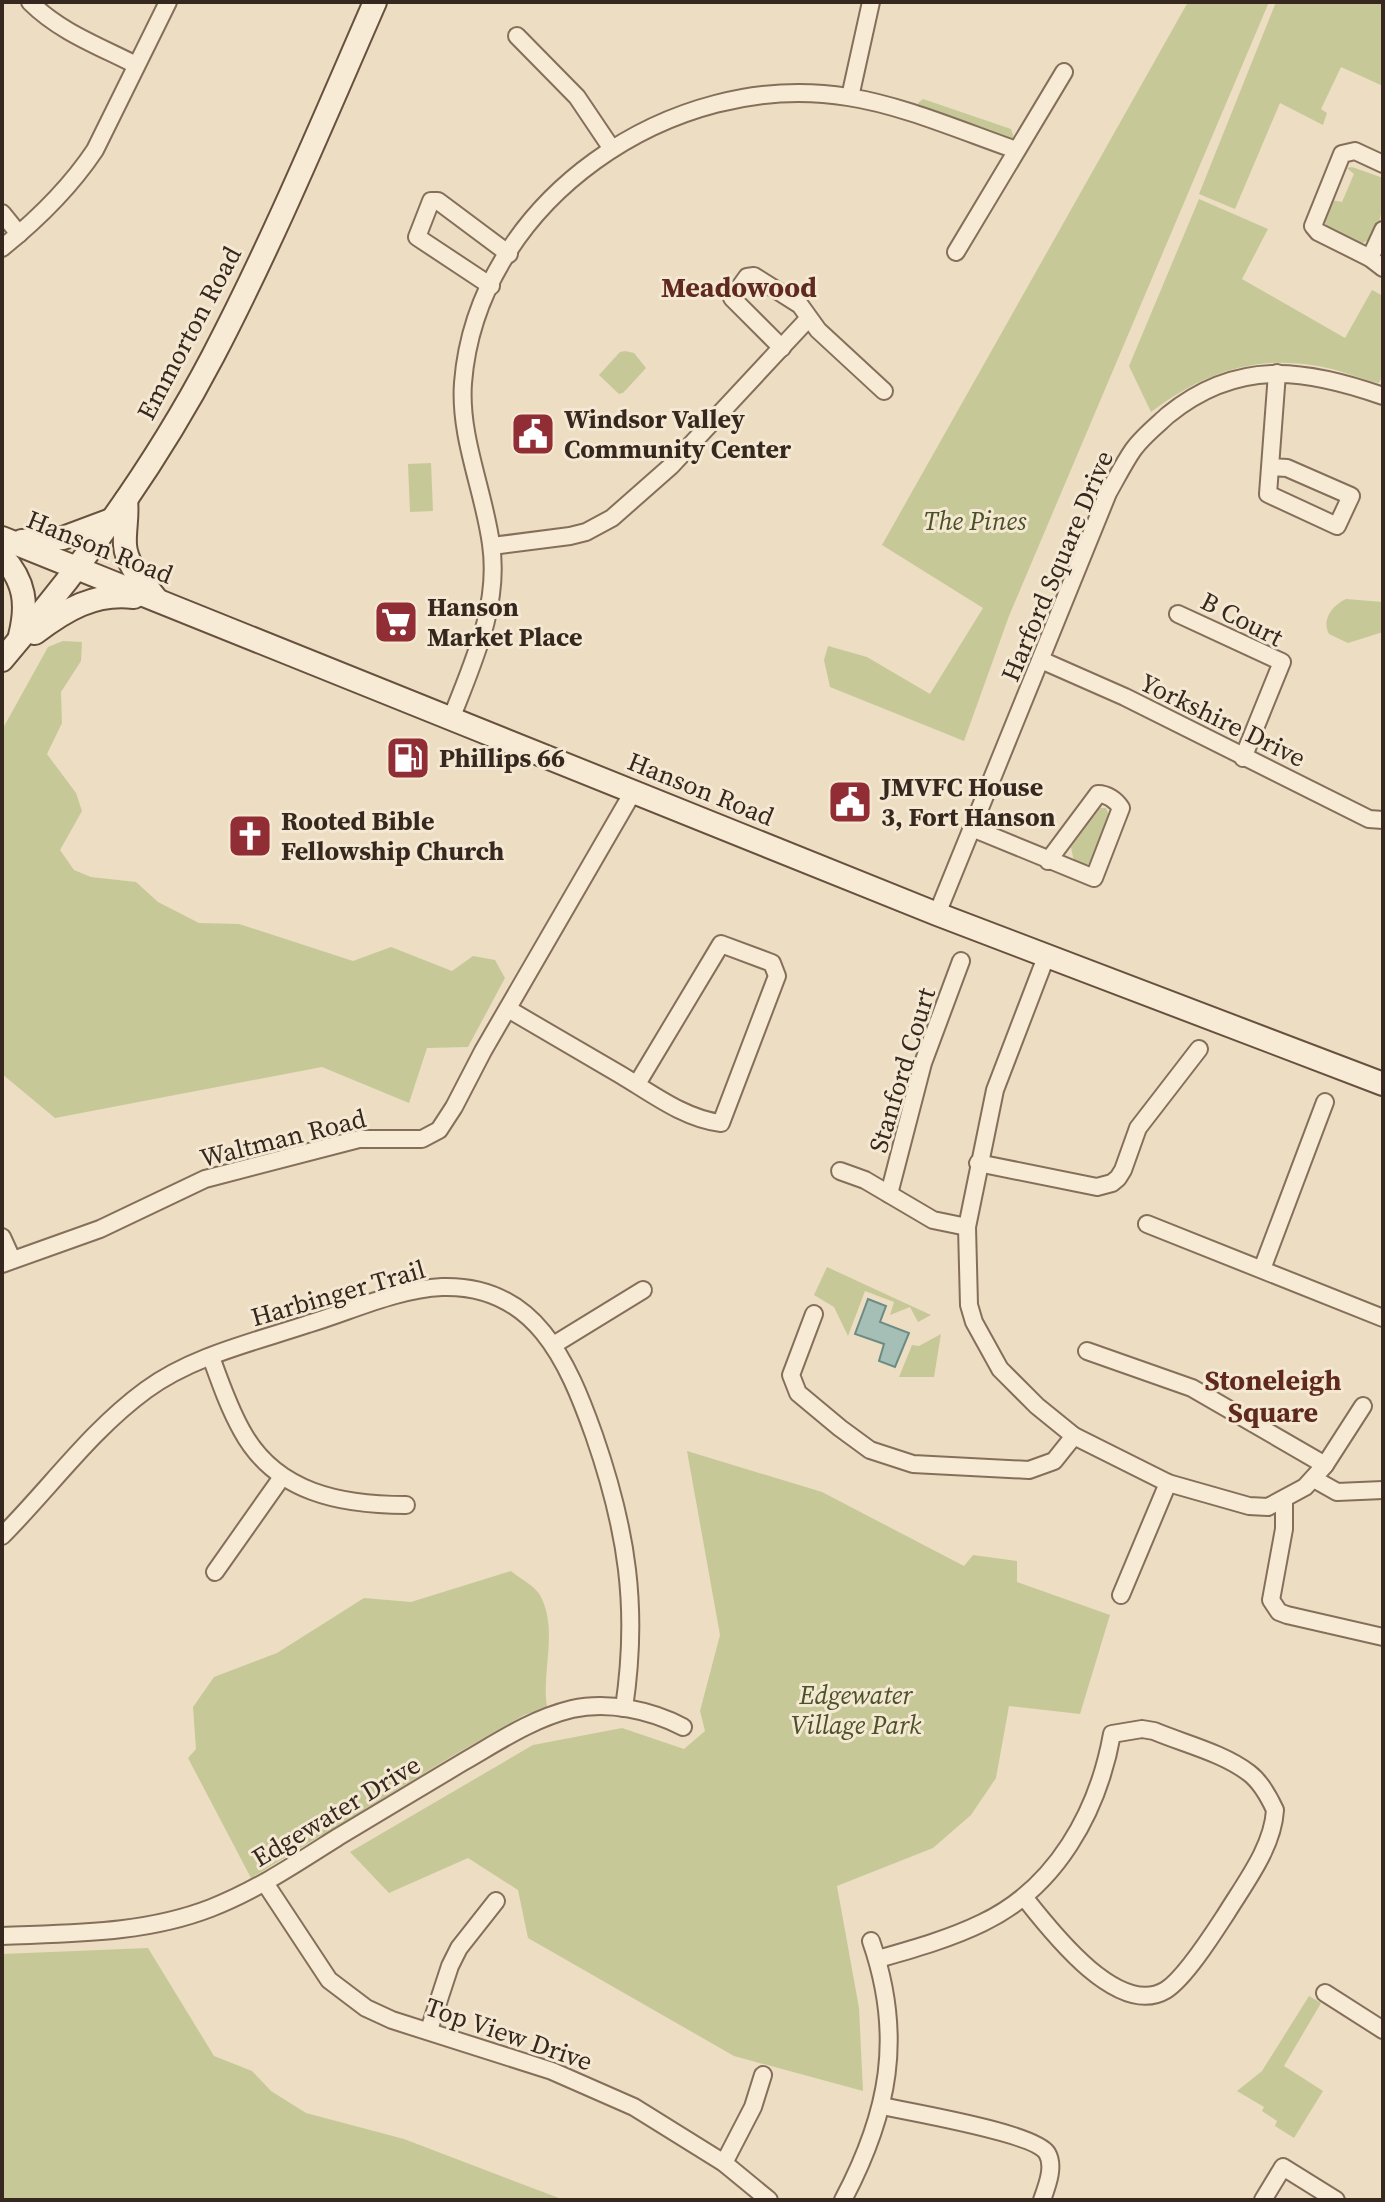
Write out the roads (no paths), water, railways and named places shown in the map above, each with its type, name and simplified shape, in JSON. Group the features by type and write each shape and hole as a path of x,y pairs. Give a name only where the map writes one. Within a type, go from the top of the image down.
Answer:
{"street":[{"path":"30,2 71,34 136,65"},
{"path":"2,248 42,216 81,171 95,150 168,2"},
{"name":"Emmorton Road","path":"9,653 113,519 180,413 226,331 265,250 375,2"},
{"path":"850,97 871,2"},
{"path":"517,36 577,97 612,149"},
{"path":"956,252 1064,72"},
{"path":"451,719 488,617 492,546 463,401 468,349 480,310 509,254 558,191 612,149 656,125 718,103 797,94 850,97 1016,150"},
{"path":"1383,164 1355,151 1342,154 1313,220 1318,232 1376,263 1383,230"},
{"path":"491,286 417,237 431,201 438,201 509,254"},
{"path":"2,213 19,234"},
{"path":"782,348 732,298 747,277 754,276 800,305 808,319 884,391"},
{"path":"492,546 570,536 586,532 612,518 671,466 808,319"},
{"path":"1271,467 1287,468 1351,496 1337,526 1268,494 1277,373"},
{"name":"Harford Square Drive","path":"937,914 1108,493 1134,448 1175,409 1213,385 1235,378 1277,373 1312,376 1383,396"},
{"path":"126,500 126,555 157,601"},
{"path":"2,538 46,541 63,538 113,519"},
{"name":"Hanson Road","path":"2,538 937,914 1383,1084"},
{"path":"2,556 23,588 24,619 9,653"},
{"path":"9,653 52,620 89,601 123,596 157,601"},
{"name":"B Court","path":"1178,614 1282,662 1243,758"},
{"name":"Yorkshire Drive","path":"1041,660 1125,697 1369,819 1383,820"},
{"name":"Waltman Road","path":"7,1262 100,1229 205,1179 359,1139 422,1139 430,1136 447,1121 633,792"},
{"path":"972,828 1048,861 1094,878 1121,808 1118,803 1105,794 1098,794 1048,861"},
{"path":"508,1009 637,1084 689,1114 721,1123 777,976 772,963 721,944 637,1084"},
{"path":"1046,957 995,1090 967,1227 967,1289 974,1322 1000,1369 1037,1406 1074,1436 1168,1483 1249,1506 1268,1507 1314,1479 1363,1406"},
{"name":"Stanford Court","path":"889,1194 923,1063 961,961"},
{"path":"978,1163 1097,1187 1112,1183 1123,1170 1138,1128 1199,1049"},
{"path":"1262,1269 1325,1102"},
{"name":"Stanford Court","path":"840,1171 889,1194 933,1220 967,1227"},
{"path":"1147,1224 1383,1318"},
{"path":"2,1237 7,1262"},
{"name":"Harbinger Trail","path":"2,1536 105,1424 173,1374 211,1357 404,1294 441,1287 469,1289 508,1304 527,1316 555,1344 578,1389 604,1463 626,1556 631,1593 632,1643 624,1708"},
{"path":"555,1344 643,1290"},
{"path":"814,1314 791,1375 798,1393 870,1450 913,1464 1029,1470 1054,1461 1074,1436"},
{"path":"1087,1351 1192,1388 1325,1465"},
{"path":"211,1357 243,1434 282,1477 309,1492 330,1498 356,1503 406,1505"},
{"path":"215,1572 282,1477"},
{"path":"1314,1479 1337,1492 1383,1490"},
{"path":"1121,1595 1168,1483"},
{"path":"1284,1500 1284,1529 1271,1600 1274,1607 1287,1615 1383,1637"},
{"name":"Edgewater Drive","path":"2,1936 122,1930 211,1908 265,1883 527,1724 575,1708 624,1708 667,1719 683,1727"},
{"path":"878,1959 983,1923 1024,1897 1056,1865 1081,1828 1107,1760 1112,1734 1142,1729 1154,1731 1250,1773 1275,1810 1268,1840 1214,1933 1180,1977 1164,1992 1135,1996 1105,1982 1048,1928 1024,1897"},
{"name":"Top View Drive","path":"265,1883 316,1963 345,1995 392,2020 552,2071 634,2107 724,2163 769,2200"},
{"path":"429,2030 459,1948 496,1901"},
{"path":"843,2200 870,2147 882,2106 889,2065 890,2035 878,1959 871,1941"},
{"path":"1325,1993 1383,2030"},
{"path":"724,2163 753,2107 763,2075"},
{"path":"882,2106 977,2126 1036,2143 1048,2154 1051,2163 1042,2200"},
{"path":"1263,2200 1283,2167 1336,2200"}],"water":[{"path":"868,1299 886,1306 880,1322 909,1333 895,1367 879,1361 884,1344 855,1334"}],"place":[{"name":"Windsor Valley Community Center","path":"533,434"},
{"name":"Hanson Market Place","path":"396,622"},
{"name":"Phillips 66","path":"408,758"},
{"name":"JMVFC House 3, Fort Hanson","path":"850,802"},
{"name":"Rooted Bible Fellowship Church","path":"250,836"}],"district":[{"name":"Meadowood","path":"739,287"},
{"name":"Stoneleigh Square","path":"1273,1396"}],"park label":[{"name":"The Pines","path":"975,521"},
{"name":"Edgewater Village Park","path":"856,1710"}]}
